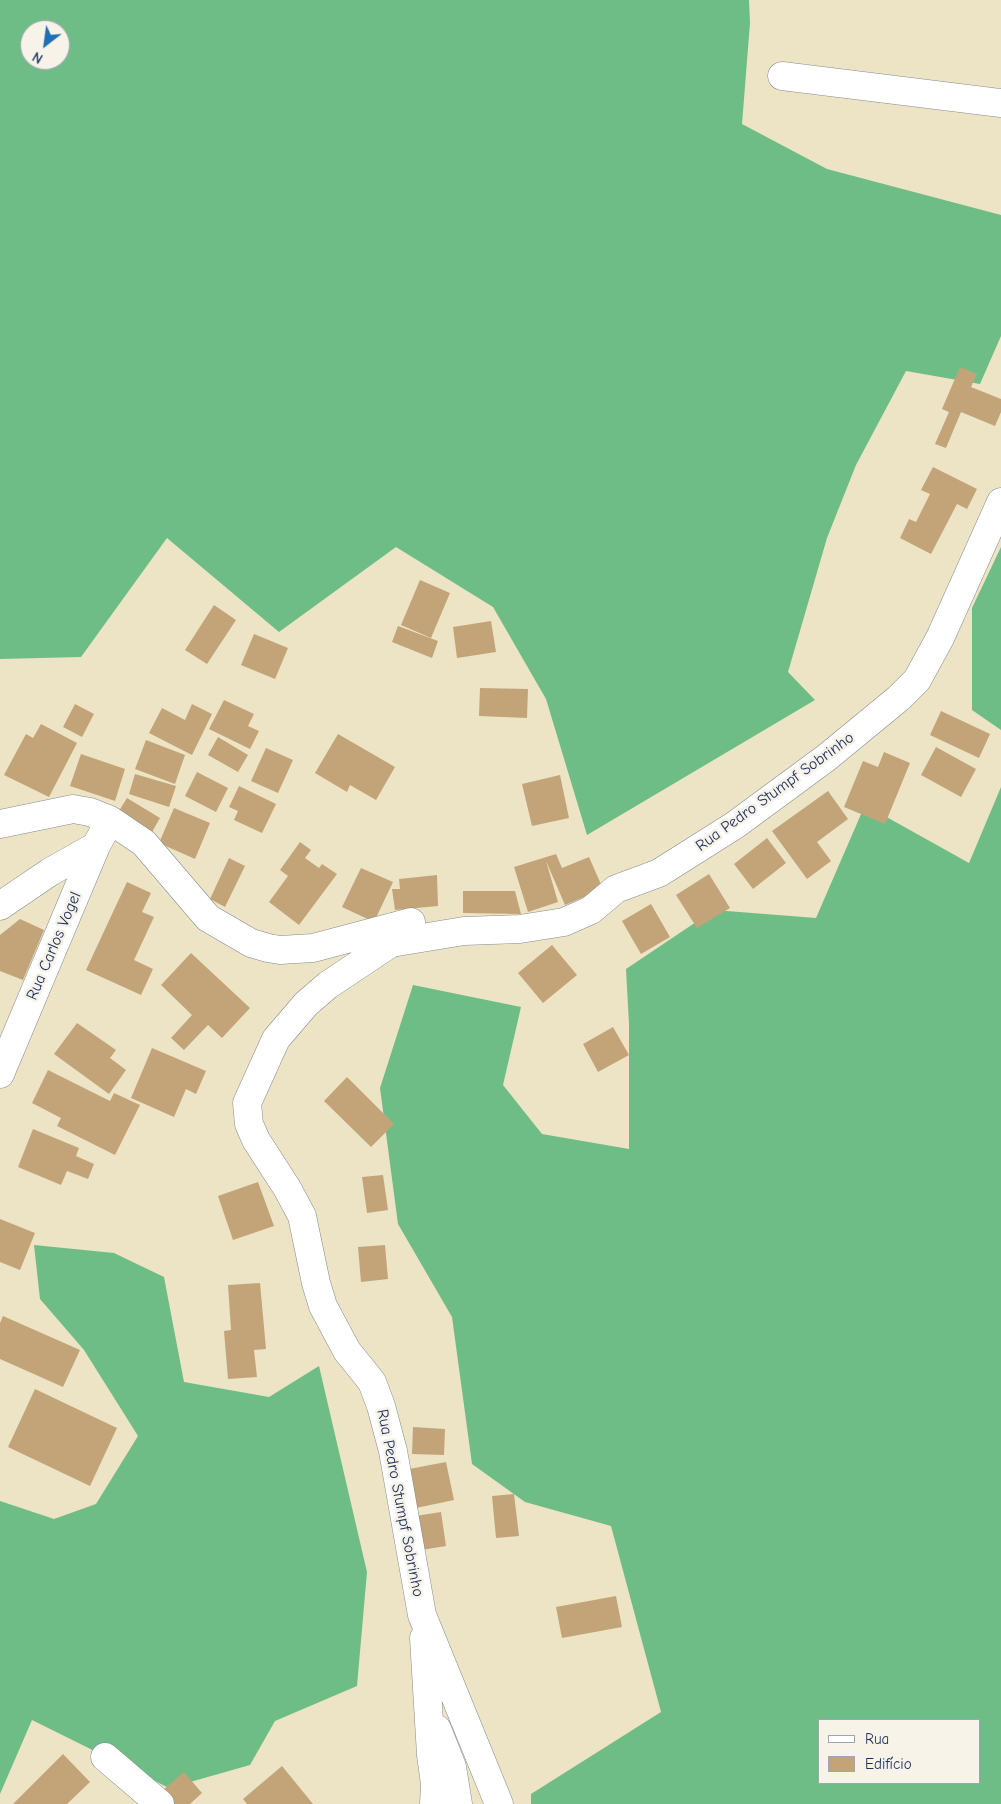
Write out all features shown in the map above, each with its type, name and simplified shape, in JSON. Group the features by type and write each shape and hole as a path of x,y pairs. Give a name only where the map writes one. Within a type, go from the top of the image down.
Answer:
{"street":[{"path":"782,76 1001,103"},
{"name":"Rua Pedro Stumpf Sobrinho","path":"499,1804 422,1614 393,1451 381,1406 372,1382 347,1351 323,1306 316,1283 302,1216 287,1188 256,1140 249,1124 247,1103 276,1039 306,1004 328,985 391,943 464,931 520,929 564,922 591,910 616,889 658,873 734,825 826,758 918,680 936,646 1001,502"},
{"path":"0,824 73,809 90,812 110,820 144,843 208,918 251,943 280,950 313,948 413,922 464,931"},
{"name":"Rua Carlos Vogel","path":"0,1074 96,846 110,820"},
{"path":"0,906 50,872 96,846"},
{"path":"422,1614 435,1784 434,1804"},
{"path":"428,1705 452,1767 458,1804"},
{"path":"105,1757 160,1804"}],"green space":[{"path":"0,0 749,0 750,23 742,124 827,169 1001,215 1001,336 980,384 906,371 856,465 827,538 788,672 815,700 587,835 546,699 493,607 396,547 279,632 167,538 81,657 0,659"},
{"path":"1001,547 1001,730 972,710 972,608"},
{"path":"1001,787 1001,1804 531,1804 531,1794 661,1712 611,1526 525,1502 472,1464 452,1317 398,1224 380,1088 413,985 521,1007 503,1085 542,1134 629,1149 629,1024 626,969 714,910 816,918 865,805 969,863"},
{"path":"34,1245 114,1253 164,1277 184,1382 269,1397 319,1366 367,1572 357,1686 275,1721 250,1765 169,1788 32,1720 0,1794 0,1501 54,1519 96,1504 138,1436 84,1350 40,1299"}],"building":[{"path":"960,367 977,374 971,387 1001,399 1001,412 995,426 961,412 946,448 935,444 949,412 942,409"},
{"path":"933,467 977,489 967,509 957,504 931,554 900,538 909,519 916,522 930,494 921,490"},
{"path":"420,580 450,593 431,638 401,625"},
{"path":"214,605 236,620 207,664 185,650"},
{"path":"491,621 496,652 457,658 453,627"},
{"path":"398,626 438,641 432,658 392,642"},
{"path":"254,634 288,648 275,679 241,665"},
{"path":"480,688 528,689 527,718 479,716"},
{"path":"224,700 254,714 248,726 259,731 250,749 209,729"},
{"path":"75,704 94,714 82,737 63,727"},
{"path":"192,704 212,714 192,755 149,733 162,708 185,720"},
{"path":"941,711 990,734 979,758 930,735"},
{"path":"41,724 77,743 49,797 4,775 26,734 33,738"},
{"path":"338,734 395,767 376,800 350,785 347,792 315,773"},
{"path":"218,737 248,755 238,772 208,755"},
{"path":"146,740 185,755 175,784 135,769"},
{"path":"936,747 976,769 961,797 921,775"},
{"path":"266,748 293,760 278,793 251,781"},
{"path":"884,752 910,763 885,824 844,807 863,761 878,767"},
{"path":"81,754 125,769 115,801 70,786"},
{"path":"197,772 228,788 216,812 185,796"},
{"path":"135,774 176,786 169,807 129,794"},
{"path":"560,775 569,818 532,826 522,784"},
{"path":"239,786 276,804 262,833 234,820 238,811 229,807"},
{"path":"828,791 848,819 817,842 831,861 807,879 772,831"},
{"path":"127,798 160,818 148,839 114,819"},
{"path":"174,808 210,823 195,859 159,843"},
{"path":"767,838 786,863 753,889 734,864"},
{"path":"300,842 311,850 305,858 319,868 322,864 337,874 299,925 269,902 288,876 280,870"},
{"path":"556,854 562,868 589,857 603,889 565,905 546,861 558,902 528,912 514,867"},
{"path":"229,858 245,866 225,907 210,899"},
{"path":"361,868 393,882 374,922 342,907"},
{"path":"709,874 730,908 697,928 676,895"},
{"path":"437,875 438,906 395,910 392,889 400,889 399,879"},
{"path":"127,882 151,893 142,912 154,917 134,960 153,969 141,995 86,970"},
{"path":"463,891 515,891 521,914 463,913"},
{"path":"651,904 670,937 641,954 622,921"},
{"path":"20,919 44,930 23,980 0,971 0,935"},
{"path":"552,945 577,975 543,1003 518,973"},
{"path":"191,953 250,1008 222,1038 208,1025 184,1050 171,1038 192,1015 161,985"},
{"path":"77,1023 116,1050 110,1058 126,1070 109,1094 54,1054"},
{"path":"613,1027 629,1055 598,1072 583,1044"},
{"path":"152,1048 206,1071 196,1094 186,1089 174,1117 131,1098"},
{"path":"48,1070 110,1101 114,1093 140,1105 115,1155 57,1126 61,1118 32,1103"},
{"path":"347,1077 394,1124 371,1147 324,1101"},
{"path":"33,1129 79,1148 76,1156 94,1164 88,1179 67,1171 61,1185 18,1167"},
{"path":"383,1175 388,1210 367,1213 362,1177"},
{"path":"258,1182 274,1226 233,1240 218,1196"},
{"path":"0,1219 35,1233 20,1270 0,1262"},
{"path":"385,1245 388,1279 361,1282 358,1247"},
{"path":"260,1283 266,1349 254,1350 257,1377 228,1379 224,1331 231,1330 228,1285"},
{"path":"3,1316 80,1350 63,1387 0,1359 0,1323"},
{"path":"35,1389 117,1428 90,1486 8,1447"},
{"path":"413,1427 445,1429 444,1455 412,1454"},
{"path":"446,1462 454,1500 416,1508 409,1469"},
{"path":"514,1494 519,1536 496,1538 492,1496"},
{"path":"441,1512 446,1546 415,1551 409,1517"},
{"path":"616,1596 622,1627 562,1638 556,1607"},
{"path":"63,1754 90,1782 67,1804 13,1804"},
{"path":"282,1766 313,1804 247,1804 243,1799"},
{"path":"184,1772 202,1793 190,1804 173,1804 162,1791"}]}
